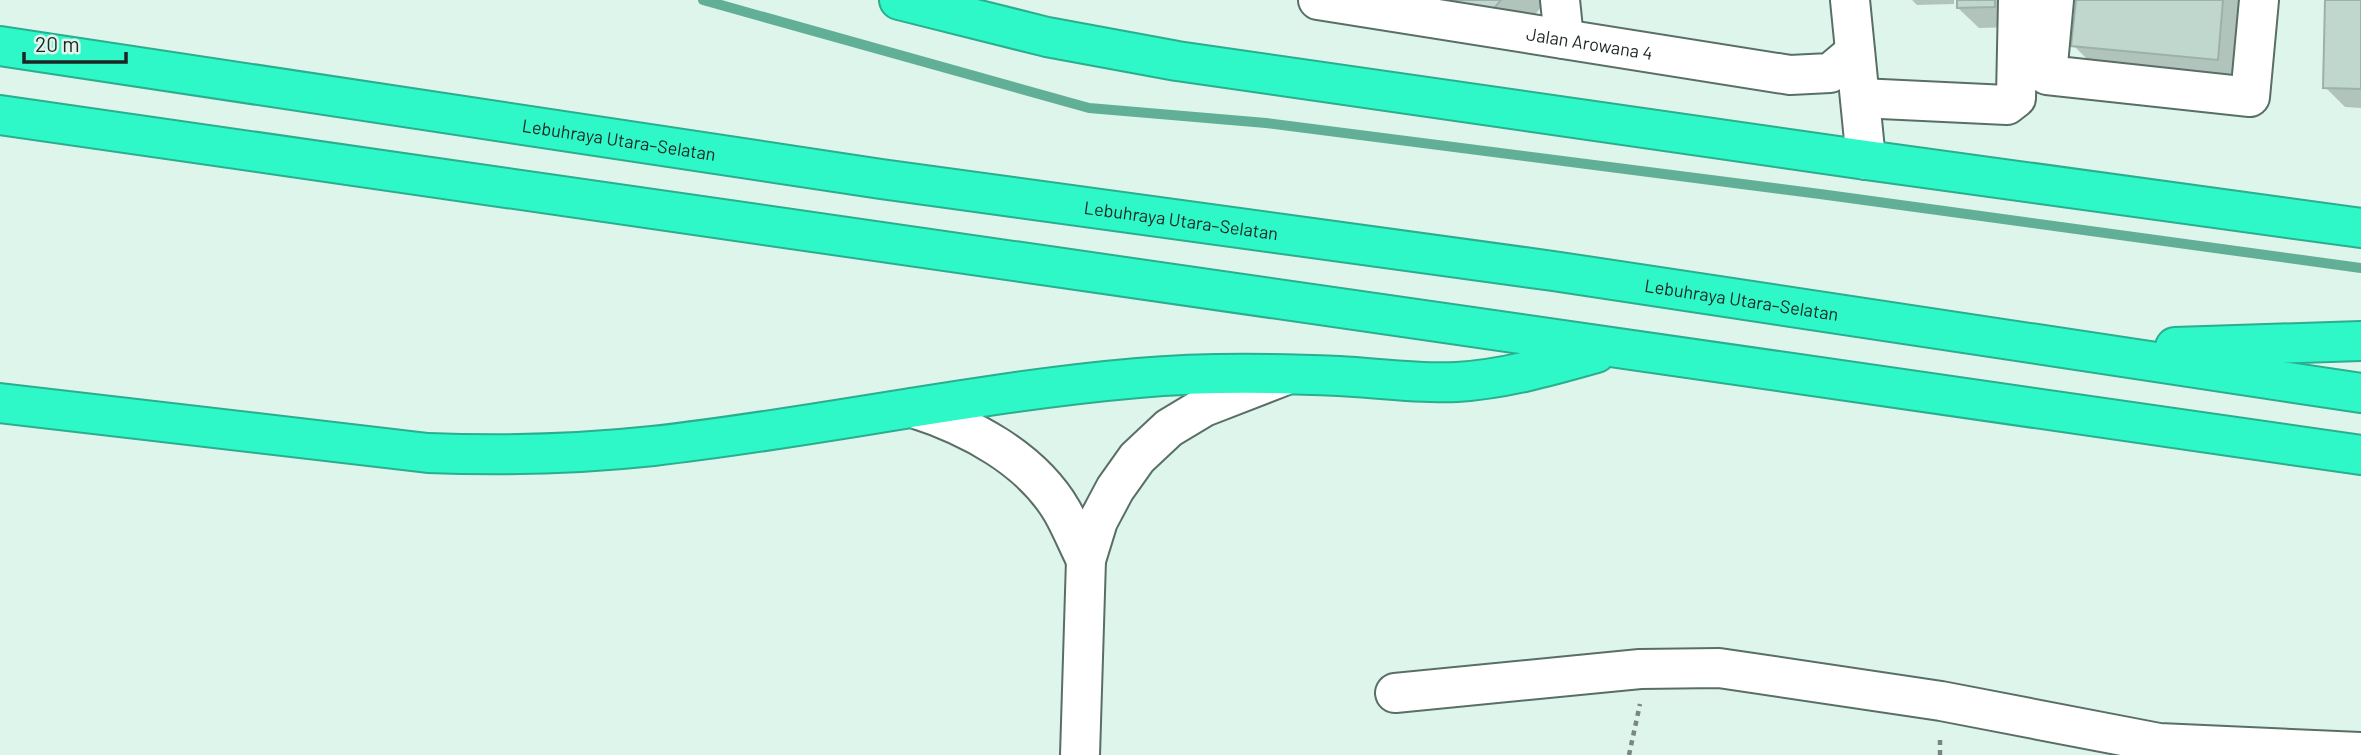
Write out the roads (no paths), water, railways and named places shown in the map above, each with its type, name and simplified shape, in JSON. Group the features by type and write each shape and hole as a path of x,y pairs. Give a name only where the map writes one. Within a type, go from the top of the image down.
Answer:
{"highway":[{"path":"899,0 1100,48 1866,160 2361,228"},
{"name":"Lebuhraya Utara–Selatan","path":"11,48 868,177 1553,271 2361,393"},
{"path":"10,116 2361,456"},
{"path":"2078,349 2361,341"},
{"path":"0,403 428,453 559,453 654,446 999,394 1141,378 1201,374 1290,374 1455,382 1509,376 1612,349"}],"street":[{"name":"Jalan Arowana 4","path":"1318,0 1412,8 1564,39 1790,75 1830,73 1855,52"},
{"path":"1560,0 1564,39"},
{"path":"1850,0 1866,160"},
{"path":"1860,98 2007,105 2016,98 2018,0"},
{"path":"2054,0 2047,75 2250,97 2259,0"},
{"path":"1080,755 1086,560 1098,521 1115,489 1137,458 1161,436 1204,407 1290,374"},
{"path":"913,408 963,427 1005,452 1037,481 1060,509 1086,560"},
{"path":"1395,693 1640,669 1719,668 1941,701 2159,743 2361,752"}],"waterway":[{"path":"703,0 1089,108 1266,123 1820,194 2361,268"}]}
